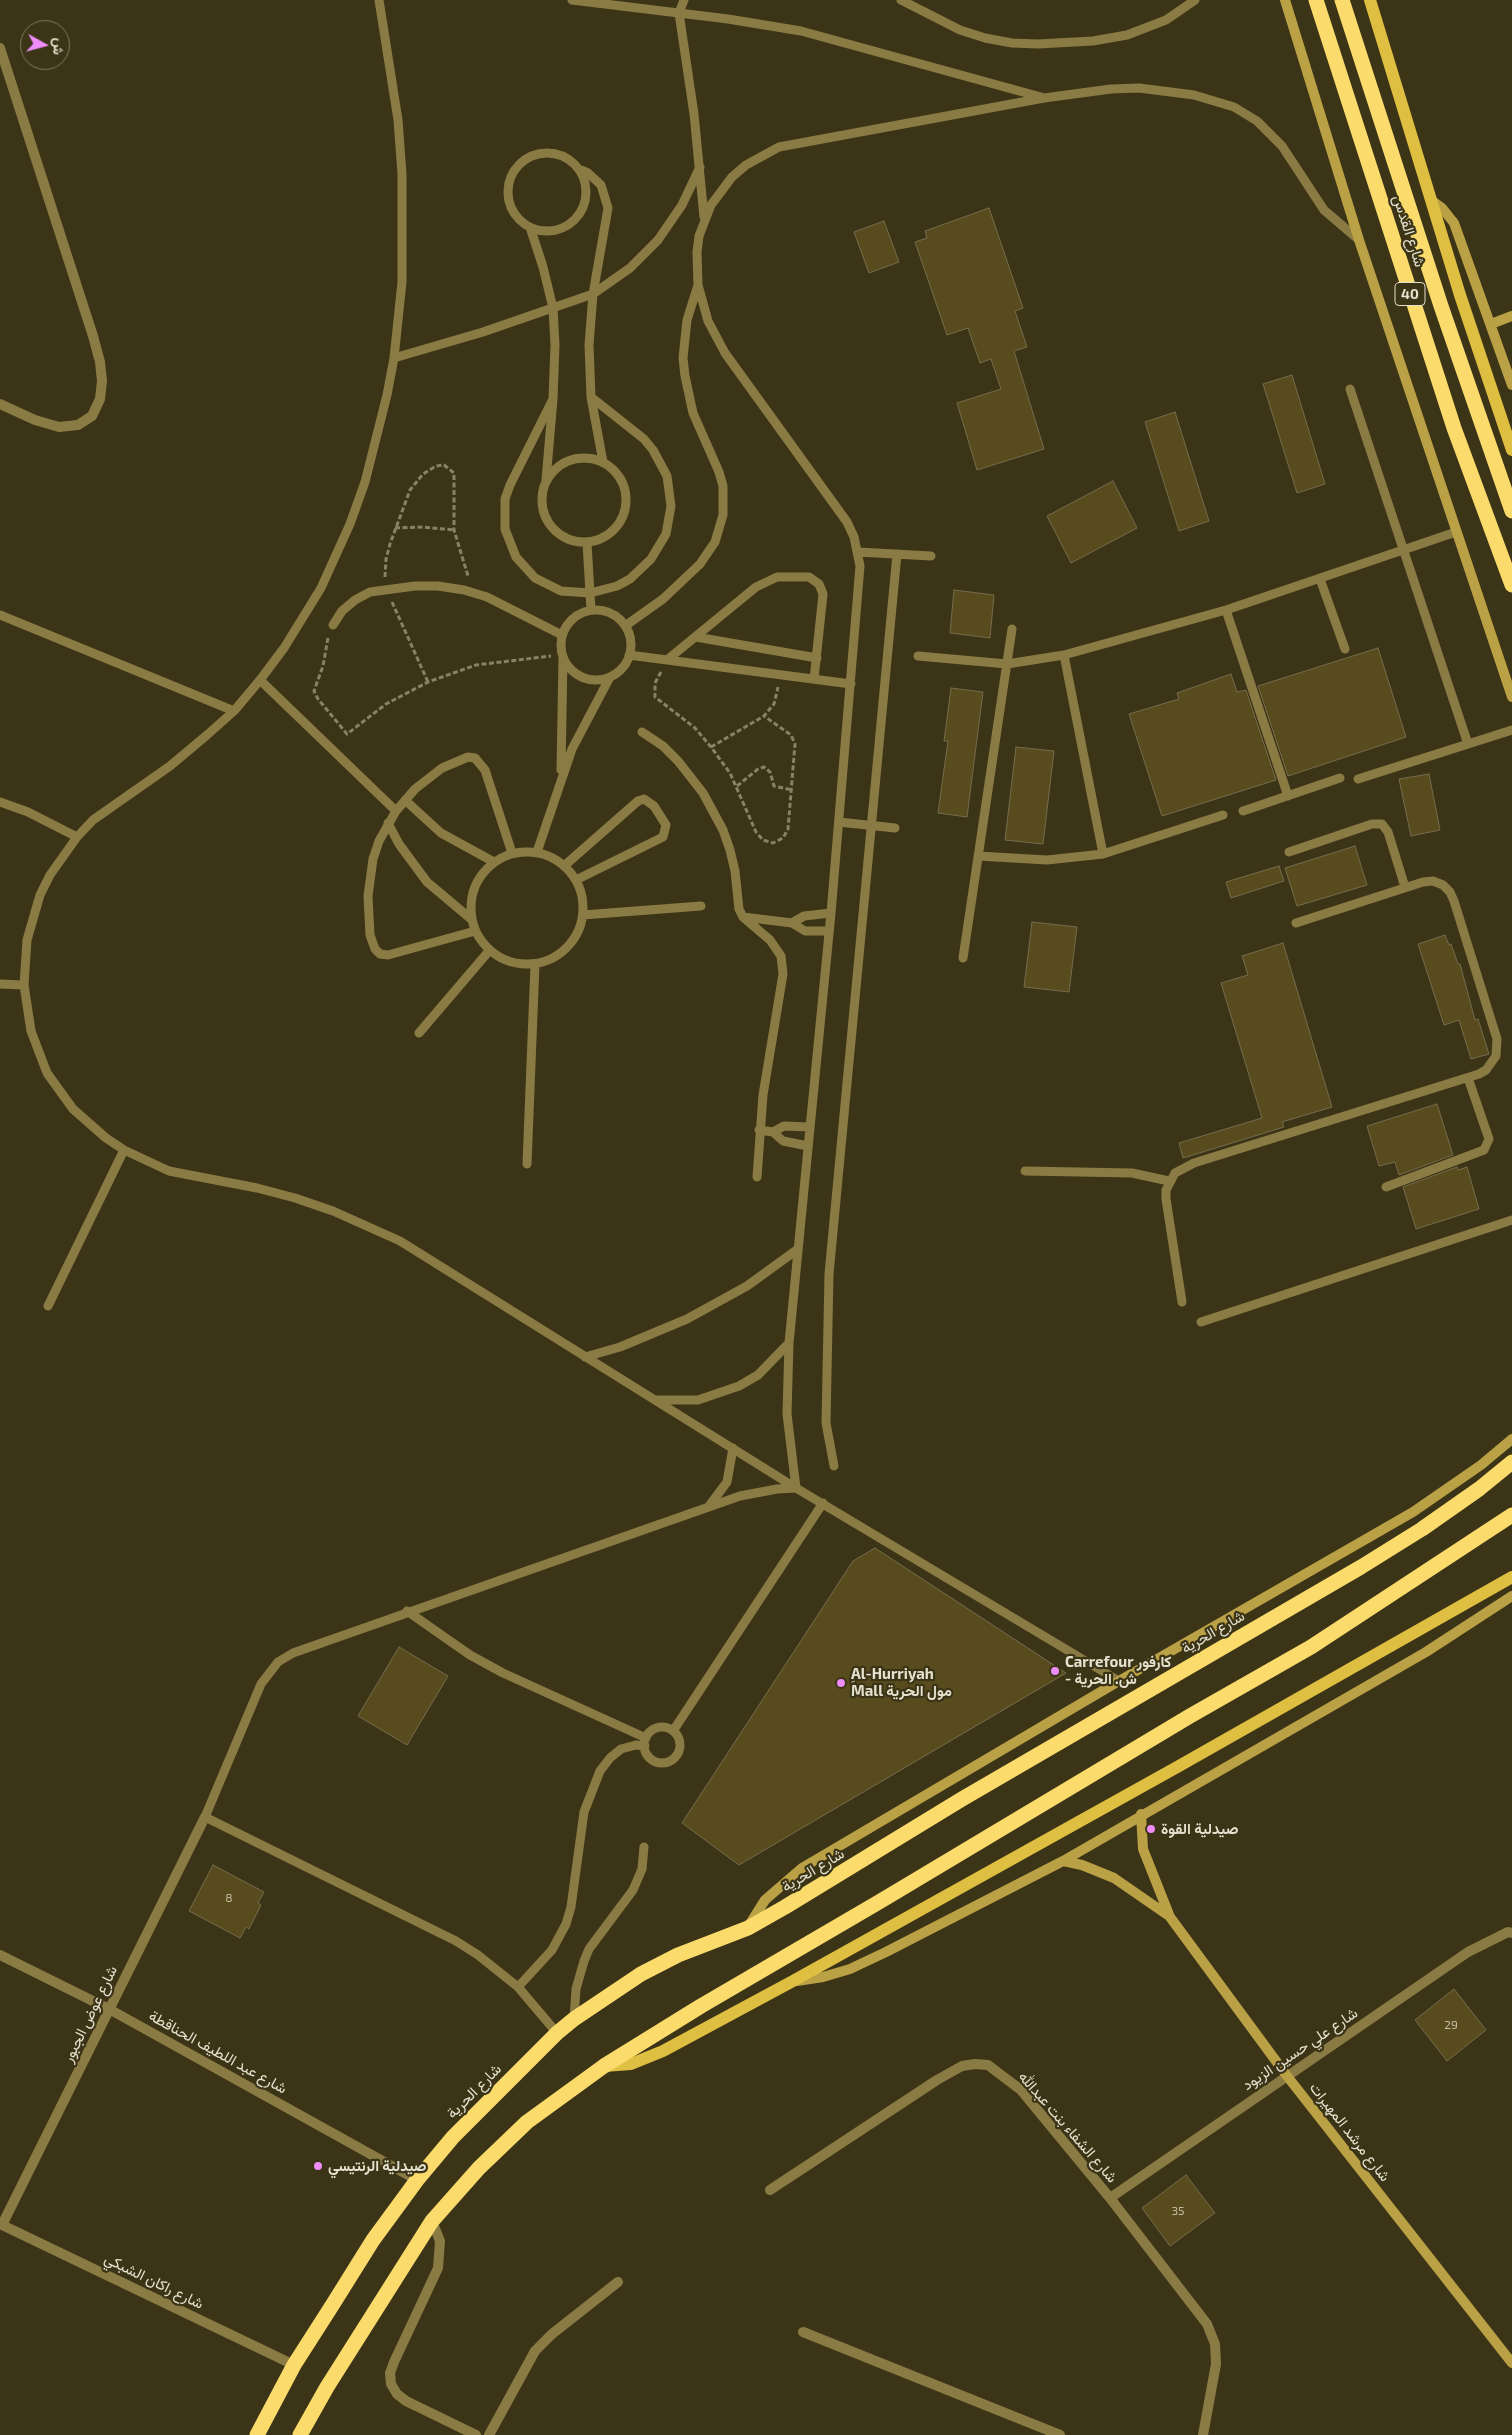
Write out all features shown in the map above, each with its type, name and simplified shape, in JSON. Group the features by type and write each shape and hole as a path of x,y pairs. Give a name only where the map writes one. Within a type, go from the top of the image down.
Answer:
{"highway":[{"name":"شارع القدس","path":"1316,0 1451,419 1512,585"},
{"name":"شارع القدس","path":"1342,0 1438,297 1512,511"},
{"name":"شارع الحرية","path":"257,2435 294,2366 373,2240 417,2180 452,2137 557,2033 574,2019 641,1974 678,1956 748,1928 962,1799 1369,1562 1471,1495 1512,1462"},
{"path":"300,2435 332,2379 432,2221 479,2168 527,2122 604,2066 701,2006 879,1902 1182,1720 1311,1647 1512,1515"}],"main road":[{"path":"1285,0 1358,240 1512,697"},
{"path":"1370,0 1460,295 1512,450"},
{"path":"1431,200 1442,208 1454,223 1512,385"},
{"path":"1491,324 1512,316"},
{"path":"748,1928 765,1900 802,1868 1119,1681 1413,1512 1481,1465 1512,1439"},
{"path":"604,2066 631,2064 663,2052 1179,1766 1512,1577"},
{"path":"793,1981 823,1977 868,1960 1063,1861 1141,1814 1426,1652 1512,1596"},
{"name":"شارع مرشد المهيرات","path":"1141,1814 1143,1849 1170,1917 1287,2076 1512,2363"},
{"name":"شارع مرشد المهيرات","path":"1063,1861 1082,1865 1114,1878 1170,1917"}],"street":[{"path":"0,48 95,345 100,362 102,381 100,399 92,416 78,425 59,427 35,420 0,404"},
{"name":"شارع عوض الجبور","path":"1,2225 205,1817"},
{"name":"شارع علي حسين الزيود","path":"1110,2198 1468,1952 1508,1932 1512,1933"},
{"name":"شارع عبد اللطيف الحناقطة","path":"0,1955 109,2009 417,2180"},
{"name":"شارع الشفاء بنت عبدالله","path":"770,2190 962,2066 975,2064 988,2066 1021,2090 1110,2198 1207,2324 1214,2344 1216,2364 1203,2435"},
{"path":"432,2221 440,2241 438,2268 394,2362 390,2372 391,2384 397,2394 406,2402 476,2435"},
{"name":"شارع راكان الشبكي","path":"1,2225 294,2366"},
{"path":"489,2435 535,2351 552,2334 618,2282"},
{"path":"803,2332 1060,2435"}],"lane":[{"path":"378,0 392,76 402,174 402,282 394,358 377,439 347,532 321,588 304,618 260,680 234,711 170,766 93,820 77,837 50,875 40,896 27,940 24,985 31,1031 47,1073 73,1109 106,1138 124,1150 169,1171 286,1195 367,1225 432,1259 796,1488 1119,1681"},
{"path":"572,0 801,31 1044,98"},
{"path":"684,0 679,13 700,167 704,220"},
{"path":"902,0 960,30 985,38 1012,43 1038,44 1093,41 1127,35 1166,20 1195,0"},
{"path":"796,1488 787,1414 789,1343 839,822 860,580 858,552 847,522 716,338 702,304 698,285 697,252 704,220 715,198 732,177 746,165 779,148 1044,98 1111,89 1139,88 1194,95 1234,107 1257,121 1270,132 1324,210 1358,240"},
{"path":"581,170 585,179 587,195 583,210 577,218 560,229 539,230 530,227 518,217 510,204 509,183 518,165 530,156 545,152 565,156 601,185 608,208 594,294 589,346 591,397 603,462"},
{"path":"394,358 483,332 594,294 630,268 658,240 682,205 700,167"},
{"path":"530,227 543,267 552,308 554,345 553,399 546,482 542,503 549,524 565,538 587,543 608,536 616,528 625,508 624,487 612,468 603,462 581,458 570,460 560,465 546,482"},
{"path":"625,626 663,599 700,564 715,542 723,515 722,486 693,413 683,358 687,320 698,285"},
{"path":"1350,389 1468,744"},
{"path":"553,399 510,485 505,499 505,529 516,557 535,578 561,591 590,593 618,586 642,570 655,554 666,534 671,506 667,476 653,450 644,439 591,397"},
{"path":"918,656 1007,664 1064,655 1226,610 1456,532"},
{"path":"587,543 591,610"},
{"path":"858,552 931,556"},
{"path":"834,1466 826,1423 829,1274 897,554"},
{"path":"666,660 766,581 790,576 809,577 819,584 823,594 814,679"},
{"path":"1320,578 1345,649"},
{"path":"333,625 342,611 355,600 370,592 415,586 438,586 478,594 518,611 562,635"},
{"path":"561,775 562,635 573,619 591,610 610,613 625,626 629,635 629,655 618,672 601,680 582,677 573,672 563,655"},
{"path":"1226,610 1288,796"},
{"path":"0,615 234,711"},
{"path":"963,958 1012,629"},
{"path":"696,637 817,658"},
{"path":"629,655 851,684"},
{"path":"1064,655 1103,854"},
{"path":"537,852 561,775 583,725 610,677"},
{"path":"260,680 396,811"},
{"path":"1358,779 1512,730"},
{"path":"642,732 663,746 678,760 692,776 714,811 730,850 735,871 739,909 743,917 777,948 783,965 759,1130 757,1177"},
{"path":"475,931 388,955 374,949 368,916 369,877 379,841 396,811 426,779 442,768 468,757 475,758 486,770 512,853"},
{"path":"1243,811 1340,778"},
{"path":"564,866 638,801 644,799 654,806 666,825 663,837 576,880"},
{"path":"405,800 441,833 494,862"},
{"path":"0,802 28,812 77,837"},
{"path":"978,856 1047,860 1103,854 1223,815"},
{"path":"839,822 895,828"},
{"path":"388,823 399,844 427,882 471,919"},
{"path":"1289,852 1372,824 1382,824 1388,832 1405,887"},
{"path":"537,852 556,860 576,880 582,897 583,915 574,938 567,948 552,958 535,964 510,962 489,951 475,931 471,919 470,903 474,887 479,878 494,862 512,853 537,852"},
{"path":"1182,1302 1166,1199 1170,1181 1181,1169 1479,1074 1492,1063 1498,1047 1454,901 1450,892 1443,885 1423,882 1296,923"},
{"path":"583,915 701,906"},
{"path":"792,923 804,916 831,913"},
{"path":"743,917 792,923 804,930 829,931"},
{"path":"419,1033 489,951"},
{"path":"526,1164 535,964"},
{"path":"0,984 24,985"},
{"path":"1386,1187 1484,1150 1488,1145 1487,1134 1468,1078"},
{"path":"773,1132 784,1126 810,1127"},
{"path":"759,1130 773,1132 783,1141 808,1146"},
{"path":"48,1306 124,1150"},
{"path":"1025,1171 1132,1173 1170,1181"},
{"path":"1201,1322 1512,1220"},
{"path":"585,1357 646,1337 688,1320 747,1286 798,1250"},
{"path":"654,1400 675,1402 698,1400 739,1386 758,1375 789,1343"},
{"path":"706,1510 718,1497 727,1482 733,1448"},
{"path":"557,2033 518,1988 478,1955 456,1941 205,1817 261,1684 271,1669 293,1653 407,1611 706,1510 732,1499 759,1491 796,1488"},
{"path":"673,1731 823,1503"},
{"path":"407,1611 470,1655 645,1742 652,1760 667,1763 674,1759 680,1744 673,1731 666,1728 658,1728 645,1742 621,1749 610,1758 600,1771 584,1812 571,1907 566,1924 552,1950 518,1988"},
{"path":"574,2019 576,1989 584,1961 589,1949 633,1890 642,1869 644,1847"}],"path":[{"path":"428,682 386,589 386,559 406,498 416,482 436,466 444,465 451,469 454,477 452,504 454,530 463,564 478,594"},
{"path":"395,528 423,527 454,530"},
{"path":"333,625 314,690 318,699 347,734 386,704 428,682 476,666 563,655"},
{"path":"666,660 655,683 655,697 695,728 711,746 737,786 756,832 763,840 774,843 783,838 788,829 796,750 794,739 764,716"},
{"path":"711,746 764,716 774,704 780,674"},
{"path":"737,786 758,769 764,767 770,772 774,786 792,790"}],"building":[{"path":"989,208 1023,308 1015,311 1027,347 1014,351 1044,449 977,470 957,403 1001,389 991,359 980,363 968,328 947,335 915,242 927,238 925,231"},
{"path":"884,221 899,262 869,273 854,232"},
{"path":"1292,375 1325,484 1297,493 1263,384"},
{"path":"1175,412 1209,521 1179,531 1145,422"},
{"path":"1113,481 1137,528 1071,563 1047,516"},
{"path":"954,590 994,595 990,638 950,633"},
{"path":"1378,648 1406,737 1288,776 1258,686"},
{"path":"1231,674 1237,692 1246,690 1276,780 1162,816 1129,714 1179,699 1177,693"},
{"path":"951,688 983,692 967,817 938,813 948,741 944,741"},
{"path":"1016,747 1054,751 1043,844 1005,840"},
{"path":"1429,774 1440,830 1411,836 1399,779"},
{"path":"1355,846 1367,885 1297,906 1285,868"},
{"path":"1279,866 1284,881 1231,898 1226,882"},
{"path":"1032,922 1077,927 1069,992 1024,987"},
{"path":"1445,935 1449,945 1451,944 1458,964 1460,964 1475,1020 1478,1019 1489,1054 1471,1059 1459,1020 1444,1025 1418,944"},
{"path":"1283,943 1332,1107 1282,1122 1284,1127 1183,1158 1179,1143 1262,1118 1221,983 1248,975 1242,956"},
{"path":"1437,1104 1453,1155 1399,1175 1395,1162 1379,1166 1367,1126"},
{"path":"1457,1167 1458,1170 1467,1167 1479,1209 1416,1229 1403,1187"},
{"path":"875,1548 1066,1673 739,1865 682,1823 853,1561"},
{"path":"399,1647 448,1676 407,1745 358,1716"},
{"path":"213,1865 264,1892 258,1903 261,1905 249,1929 246,1927 240,1938 189,1911"},
{"path":"1454,1989 1486,2030 1447,2061 1415,2020"},
{"path":"1186,2175 1215,2213 1170,2246 1142,2208"}],"place":[{"name":"Carrefour كارفور - ش. الحرية","path":"1055,1671"},
{"name":"ِAl-Hurriyah Mall مول الحرية","path":"841,1683"},
{"name":"صيدلية القوة","path":"1151,1829"},
{"name":"صيدلية الرنتيسي","path":"318,2166"}]}
